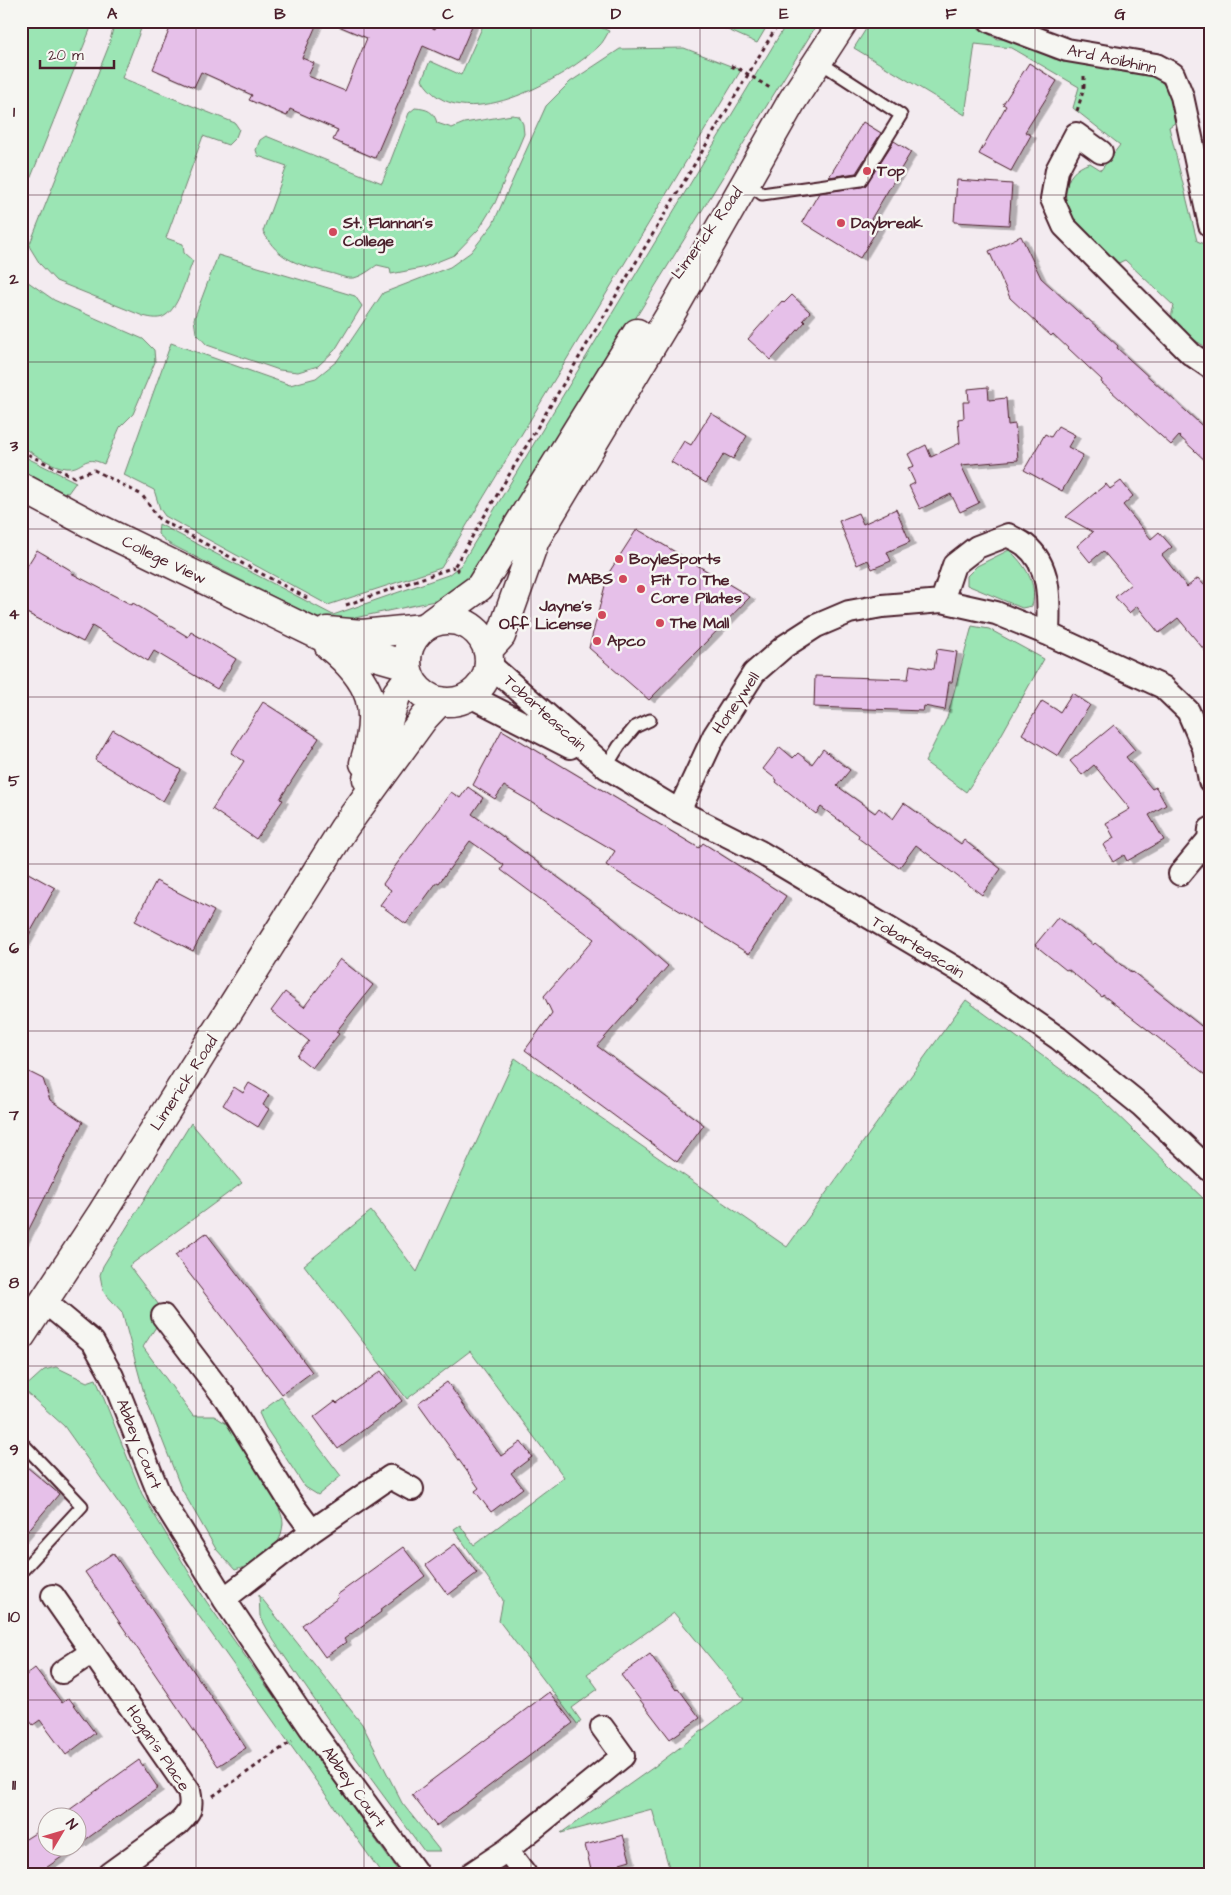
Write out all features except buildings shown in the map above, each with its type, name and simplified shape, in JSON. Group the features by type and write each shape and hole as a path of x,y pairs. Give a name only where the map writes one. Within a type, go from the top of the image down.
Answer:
{"main road":[{"path":"745,182 792,101 844,21"},
{"name":"Limerick Road","path":"427,625 480,587 658,299 745,182"},
{"name":"Limerick Road","path":"489,657 501,636 535,540 673,310 745,182"},
{"name":"College View","path":"21,487 100,528 343,647 408,670"},
{"path":"455,620 469,625 482,636 489,657 483,683 470,696 453,702 440,701 423,693 408,670 408,649 427,625 455,620"},
{"name":"College View","path":"308,629 362,634 427,625"},
{"name":"College View","path":"308,629 342,657 362,679 373,714 370,743 344,828"},
{"name":"Limerick Road","path":"344,828 377,757 397,693 408,670"},
{"name":"Limerick Road","path":"21,1336 102,1213 344,828 424,718 440,701"}],"street":[{"name":"Ard Aoibhinn","path":"990,21 1067,50 1156,65 1173,74 1182,96 1210,225"},
{"path":"1101,152 1076,134 1057,170 1052,199 1064,226 1191,354 1210,367"},
{"path":"942,601 954,565 977,547 1008,535 1026,546 1042,567 1049,596 1048,634"},
{"name":"Honeywell","path":"680,811 714,736 754,673 785,646 816,626 849,612 882,606 942,601 996,613 1048,634 1163,687 1188,711 1204,748 1210,781"},
{"name":"Tobarteascain","path":"489,657 603,764"},
{"name":"Tobarteascain","path":"470,696 603,764 680,811 758,851 967,975 1058,1038 1142,1106 1210,1170"},
{"path":"1180,874 1209,839 1210,829"},
{"name":"Abbey Court","path":"44,1301 94,1342 112,1376 160,1496 224,1599 310,1727 417,1874"},
{"path":"163,1316 226,1400 289,1500 312,1531"},
{"path":"224,1599 312,1531 390,1477 412,1489"},
{"name":"Hogan's Place","path":"53,1596 189,1791 192,1804 187,1815 178,1824 110,1874"},
{"path":"62,1672 92,1652"},
{"path":"471,1874 507,1850 623,1756 602,1727"},
{"path":"507,1850 525,1874"}],"lane":[{"path":"745,182 762,194 862,180 891,132 901,115 818,61"},
{"path":"603,764 635,727 650,720"},
{"path":"21,1572 82,1506 22,1447"}],"path":[{"path":"341,607 454,567 780,21"},
{"path":"1067,50 1084,66 1084,88 1076,116 1076,134"},
{"path":"731,66 748,74 792,101"},
{"path":"21,451 74,477 94,470 135,491 142,495 159,519 322,606 308,629"},
{"path":"454,567 480,587"},
{"path":"192,1804 208,1799 310,1727"}],"green space":[{"path":"21,21 91,21 92,25 21,202"},
{"path":"115,21 144,21 122,78 235,123 239,129 236,137 228,145 203,136 166,238 183,244 184,253 193,261 175,305 164,317 158,318 143,316 56,281 40,264 29,246 108,48"},
{"path":"485,21 586,21 609,31 600,45 582,60 536,88 484,105 460,105 438,97 422,80 430,61 461,75"},
{"path":"708,21 770,21 757,43"},
{"path":"788,21 819,21 480,570 444,599 331,623 308,614 168,543 158,534 159,524 333,615 448,575 461,565"},
{"path":"871,21 966,21 997,39 1013,39 1054,59 1153,75 1159,80 1171,95 1179,120 1169,127 1197,241 1210,246 1210,349 1194,340 1178,327 1172,318 1174,306 1125,260 1117,263 1105,256 1081,232 1072,217 1066,199 1068,181 1080,168 1090,163 1101,170 1120,145 1073,108 1079,87 1012,48 975,44 965,115 854,48"},
{"path":"684,48 741,70 441,568 328,605 165,516 160,509 154,490 124,475 171,343 290,385 316,378 337,361 383,293 450,267 471,252 493,224 546,106 570,82 620,49"},
{"path":"415,108 429,111 437,123 452,128 464,123 512,115 519,116 523,124 524,134 495,203 479,229 454,255 422,268 391,274 390,268 377,265 362,275 350,278 300,264 276,249 263,231 287,166 258,156 256,150 260,140 266,136 382,183 409,113"},
{"path":"218,255 355,296 362,306 335,350 318,366 298,372 279,370 207,345 196,333 194,319"},
{"path":"21,277 54,300 143,339 154,350 155,362 133,414 120,427 104,464 97,461 87,461 73,468 56,466 21,446"},
{"path":"21,455 76,482 68,493 59,492 21,472"},
{"path":"1009,550 1025,568 1032,582 1032,606 1022,608 967,585 967,576 977,566"},
{"path":"972,626 989,629 1044,659 985,764 966,792 925,762 947,718"},
{"path":"966,1000 1100,1098 1210,1205 1210,1874 671,1874 652,1809 561,1833 654,1767 744,1699 674,1613 587,1674 598,1689 572,1708 581,1721 578,1725 499,1621 503,1600 454,1529 460,1525 474,1545 564,1477 470,1351 407,1399 304,1265 371,1211 417,1272 515,1058 787,1247"},
{"path":"191,1123 242,1183 129,1266 165,1313 143,1347 193,1416 214,1416 227,1424 269,1489 281,1515 283,1523 281,1533 273,1549 260,1560 235,1570 216,1549 181,1488 144,1393 122,1312 103,1291 100,1275 103,1266"},
{"path":"56,1367 87,1382 96,1379 142,1494 206,1601 400,1874 382,1874 64,1426 23,1389 44,1370"},
{"path":"281,1397 341,1476 318,1495 305,1487 266,1428 259,1413"},
{"path":"259,1595 362,1724 402,1803 440,1851 424,1851 336,1731 274,1641 260,1616"}],"place":[{"name":"Top","path":"867,171"},
{"name":"Daybreak","path":"841,223"},
{"name":"St. Flannan's College","path":"333,232"},
{"name":"BoyleSports","path":"619,559"},
{"name":"MABS","path":"623,579"},
{"name":"Fit To The Core Pilates","path":"641,589"},
{"name":"Jayne's Off License","path":"602,615"},
{"name":"The Mall","path":"660,623"},
{"name":"Apco","path":"597,641"}]}
